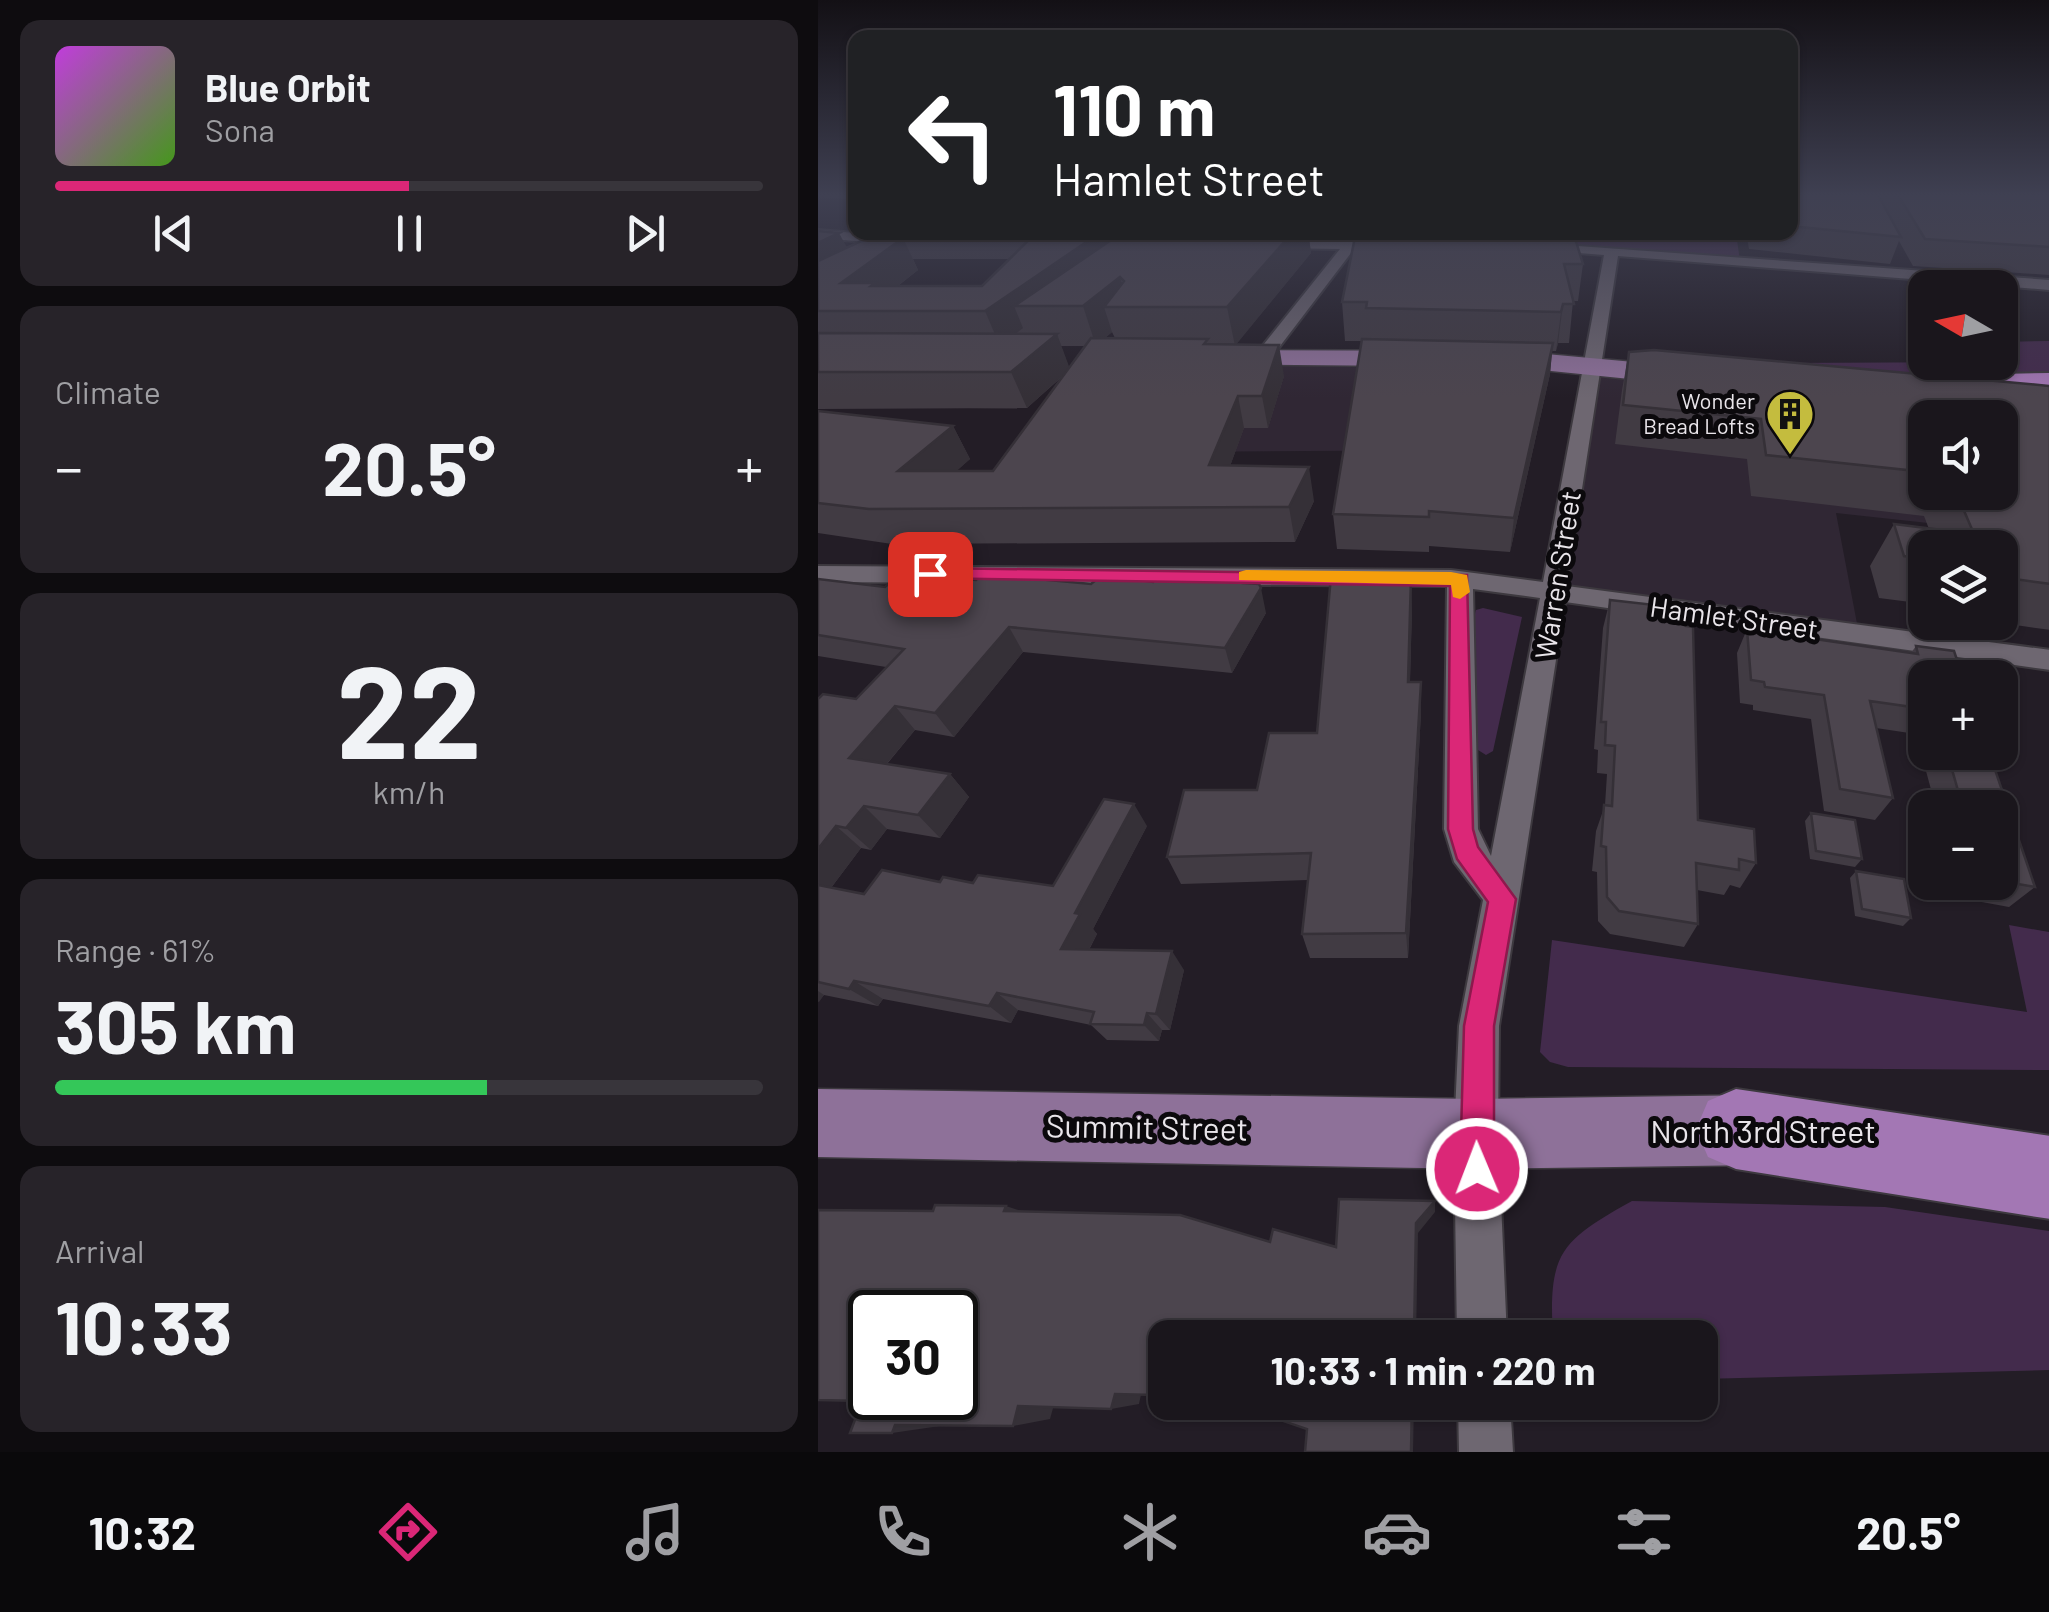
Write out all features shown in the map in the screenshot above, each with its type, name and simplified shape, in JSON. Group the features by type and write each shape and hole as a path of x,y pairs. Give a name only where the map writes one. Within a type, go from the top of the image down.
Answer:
{"highway":[{"path":"1661,373 1717,376"},
{"path":"1930,392 2050,383"},
{"path":"1736,1129 2050,1178"}],"main road":[{"path":"1186,358 1513,359 1661,373"},
{"path":"1930,392 2050,411"},
{"name":"Summit Street","path":"818,1123 1476,1134"},
{"name":"North 3rd Street","path":"1476,1134 1736,1129 2050,1136"}],"street":[{"path":"1262,358 1335,263"},
{"name":"Warren Street","path":"1481,1320 1476,1134 1479,1026 1610,263"},
{"path":"1762,263 2050,286"},
{"path":"1900,263 1906,274"},
{"name":"Hamlet Street","path":"818,574 1460,580 2050,660"},
{"path":"1460,580 1461,829 1466,851 1502,899"},
{"path":"1485,1420 1486,1452"}],"shaded area":[{"path":"2049,341 2049,376 2018,377 2018,342"},
{"path":"1202,358 1498,359 1473,450 1159,452"},
{"path":"1908,362 1908,375 1776,363"},
{"path":"1590,366 2001,400 1908,400 1908,510 2018,510 2018,401 2049,404 2049,536 1836,513 1859,634 1555,590"},
{"path":"1483,608 1522,617 1493,751 1486,755 1478,750 1473,620 1476,610"},
{"path":"2009,925 2049,932 2049,1070 1568,1067 1550,1062 1540,1052 1552,940 2027,1012"},
{"path":"1632,1201 1885,1207 2049,1231 2049,1370 1718,1379 1718,1320 1552,1320 1557,1268 1574,1239"}],"building":[{"path":"818,263 869,263 841,283 982,286 1006,263 1056,263 985,311 818,311"},
{"path":"1078,263 1266,263 1227,307 1104,307 1124,281 1120,277 1083,306 1014,306"},
{"path":"1350,263 1583,264 1564,264 1574,304 1563,304 1561,312 1366,308 1367,302 1342,302"},
{"path":"818,333 1057,334 1011,372 818,372"},
{"path":"1091,338 1208,339 1204,344 1279,345 1262,396 1238,396 1209,465 1309,467 1289,507 869,509 818,503 818,411 953,426 898,471 993,471"},
{"path":"1362,339 1553,343 1514,518 1429,511 1429,517 1333,514"},
{"path":"1654,350 1908,373 1908,380 1984,380 2050,386 2050,584 2018,580 2018,530 1972,530 1964,510 2018,510 2018,400 1908,400 1908,470 1766,455 1761,419 1623,405 1629,352"},
{"path":"1894,524 1942,530 1908,530 1908,557 1904,556"},
{"path":"982,574 1091,584 1102,575 1153,582 1156,577 1259,584 1261,588 1225,648 1009,627 935,713 895,706 849,758 950,774 918,815 864,806 846,828 836,826 818,849 818,699 823,694 856,699 904,649 818,635 818,579 885,587 895,578 931,583 941,577 976,580"},
{"path":"1331,576 1411,577 1408,682 1421,682 1406,933 1302,934 1311,853 1167,857 1184,790 1257,790 1269,733 1317,733"},
{"path":"1610,600 1664,606 1664,611 1686,614 1686,626 1693,627 1698,820 1754,829 1756,863 1739,859 1739,870 1696,863 1698,924 1619,911 1607,897 1606,847 1601,846 1604,805 1612,806 1615,746 1605,745 1606,722 1601,722"},
{"path":"1747,629 1806,634 1807,638 1918,654 1916,646 1954,651 1957,660 1908,660 1908,706 1870,701 1893,798 1840,789 1824,695 1765,687 1764,682 1751,680"},
{"path":"1952,770 1995,770 2002,790 1958,790"},
{"path":"1104,799 1134,804 1075,913 1080,914 1061,949 1172,951 1156,1014 1147,1013 1144,1025 1090,1024 1094,1012 997,993 989,1006 854,981 849,989 818,982 818,885 864,894 882,870 940,882 943,877 973,883 978,875 1053,886"},
{"path":"1811,813 1855,820 1862,859 1816,851"},
{"path":"2018,837 2035,887 2018,884"},
{"path":"1856,871 1904,879 1911,918 1862,909"},
{"path":"1339,1199 1435,1201 1416,1223 1414,1320 1148,1320 1148,1395 1115,1394 1111,1409 1018,1406 1013,1426 895,1425 892,1433 850,1433 855,1420 978,1420 978,1290 848,1290 848,1401 818,1400 818,1210 933,1211 935,1205 1006,1206 1004,1211 1180,1215 1270,1242 1273,1229 1336,1247"},
{"path":"1280,1420 1412,1420 1411,1452 1305,1452 1307,1429"}],"slow traffic":[{"path":"1246,576 1451,578 1460,580 1460,592"}],"place":[{"name":"Wonder Bread Lofts","path":"1790,456"}],"route":[{"path":"930,574 1460,580 1461,829 1466,851 1502,899 1479,1026 1477,1169"}]}
